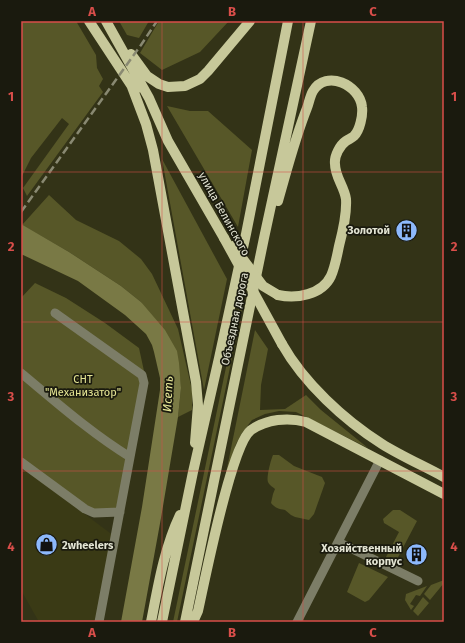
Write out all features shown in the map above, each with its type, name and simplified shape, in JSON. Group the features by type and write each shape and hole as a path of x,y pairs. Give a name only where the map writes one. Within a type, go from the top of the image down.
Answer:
{"main road":[{"path":"89,21 132,87 146,124 153,150 196,382 198,406 193,472"},
{"path":"107,22 118,34 147,76 159,84 177,88 200,79 250,21"},
{"name":"Объездная дорога","path":"188,497 246,234 288,21"},
{"name":"Объездная дорога","path":"185,622 264,238 311,21"},
{"name":"улица Белинского","path":"107,22 149,98 169,143"},
{"path":"224,238 236,248 262,286 278,295 285,297 300,297 317,290 327,282 334,267 346,209 344,188 337,174 334,163 339,150 346,141 355,135 362,119 362,107 359,97 355,90 347,84 336,81 328,81 320,84 313,91 299,128 276,207 264,238"},
{"name":"улица Белинского","path":"132,87 169,143 224,238 289,357 331,404 356,426 383,445 444,477"},
{"path":"193,622 198,611 230,478 240,448 250,431 270,421 282,419 306,422 444,494"},
{"path":"151,622 172,532 188,497"},
{"path":"162,622 188,497"}],"street":[{"path":"55,313 142,375 144,383 99,622"},
{"path":"21,373 66,411 130,457"},
{"path":"297,622 380,460"},
{"path":"21,462 79,505 94,514 120,512"},
{"path":"338,542 418,580"}],"shaded area":[{"path":"21,466 114,536 98,622 39,622 21,590"}],"green space":[{"path":"21,21 76,21 96,55 97,68 103,79 99,86 103,92 27,196 23,188 69,124 62,118 31,158 21,178"},
{"path":"119,21 149,21 139,38 127,35"},
{"path":"159,21 229,21 200,52 162,70 140,53"},
{"path":"167,106 190,111 208,111 252,150 238,227"},
{"path":"162,159 227,279 204,390"},
{"path":"49,195 76,220 119,241 141,259 152,274 178,329 192,390 192,410 178,417 181,388 180,377 141,302 121,286 69,252 22,225"},
{"name":"СНТ \"Механизатор\"","path":"35,283 66,298 105,323 139,348 147,385 115,513 91,516 21,464 21,298"},
{"path":"240,300 243,305 177,622 173,622"},
{"path":"255,330 268,349 261,385 260,410 285,409 306,395 321,410 368,448 296,412 279,411 265,414 252,420 236,444 225,478"},
{"path":"273,455 279,455 294,466 322,477 325,483 314,514 309,520 295,517 271,503 275,489 270,485 268,477"},
{"path":"393,510 400,510 417,521 395,563 386,560 386,557 399,532 384,523 383,519"},
{"path":"359,563 388,577 369,600 365,602 347,592"},
{"path":"444,580 444,583 430,600 424,594 431,585"},
{"path":"427,586 420,596 416,595 410,604 414,606 411,610 405,600 406,594"},
{"path":"423,597 429,603 418,616 413,611"}],"water":[{"name":"Исеть","path":"21,224 69,252 121,286 141,302 165,330 177,351 181,388 178,417 142,622 121,622 142,507 160,390 160,378 152,345 146,334 125,315 78,281 21,254"}],"railway":[{"path":"21,212 157,21"}],"place":[{"name":"Золотой","path":"406,230"},
{"name":"2wheelers","path":"46,545"},
{"name":"Хозяйственный корпус","path":"417,554"}]}
